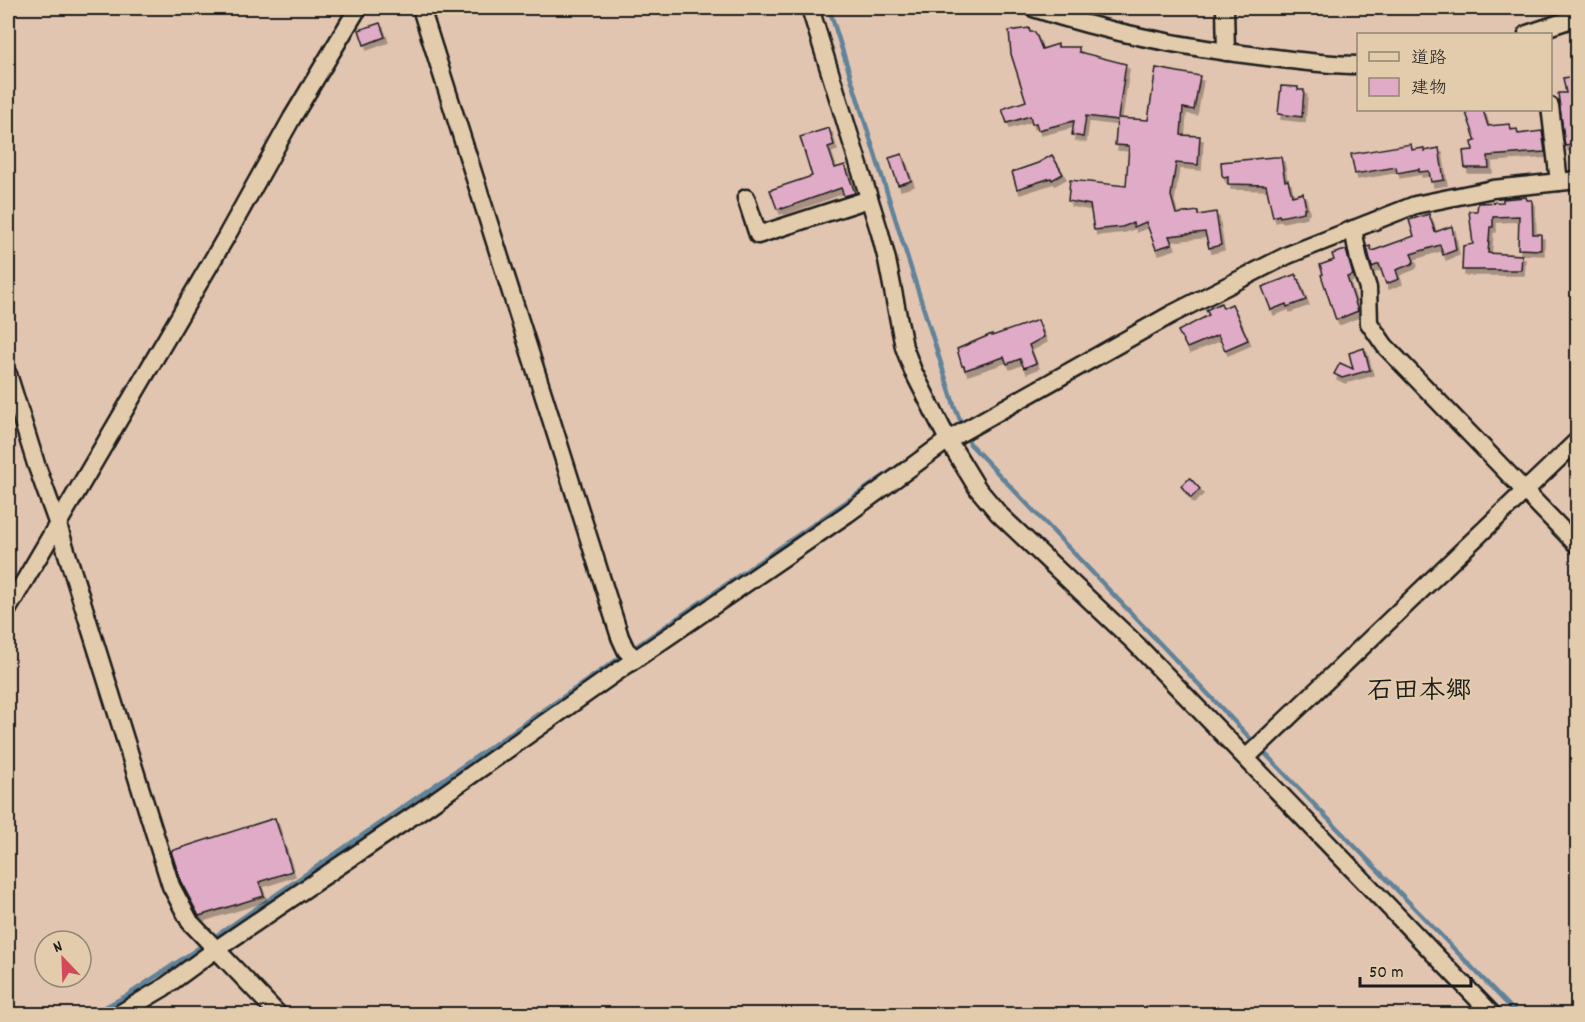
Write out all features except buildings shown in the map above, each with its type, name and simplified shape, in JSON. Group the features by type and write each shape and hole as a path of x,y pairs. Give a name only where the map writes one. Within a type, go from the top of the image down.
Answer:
{"street":[{"path":"8,609 358,8"},
{"path":"421,8 620,637 627,650 636,659"},
{"path":"810,8 887,260 904,347 913,371 948,440 978,489 999,514 1136,643 1492,1014"},
{"path":"1033,8 1133,36 1226,52 1335,65 1357,65"},
{"path":"1225,8 1226,52"},
{"path":"1537,33 1578,17"},
{"path":"1552,111 1559,182"},
{"path":"119,1014 163,988 215,950 426,807 847,514 948,440 1172,314 1288,255 1415,205 1493,189 1578,180"},
{"path":"746,198 758,235 869,199"},
{"path":"1353,229 1359,260 1368,288 1369,323 1385,346 1578,546"},
{"path":"8,374 58,525 171,886 190,922 278,1014"},
{"path":"1247,757 1578,440"}],"waterway":[{"path":"829,8 954,405 970,444 1517,1014"},
{"path":"92,1014 128,995 187,956 917,453"}],"district":[{"name":"石田本郷","path":"1419,689"}]}
